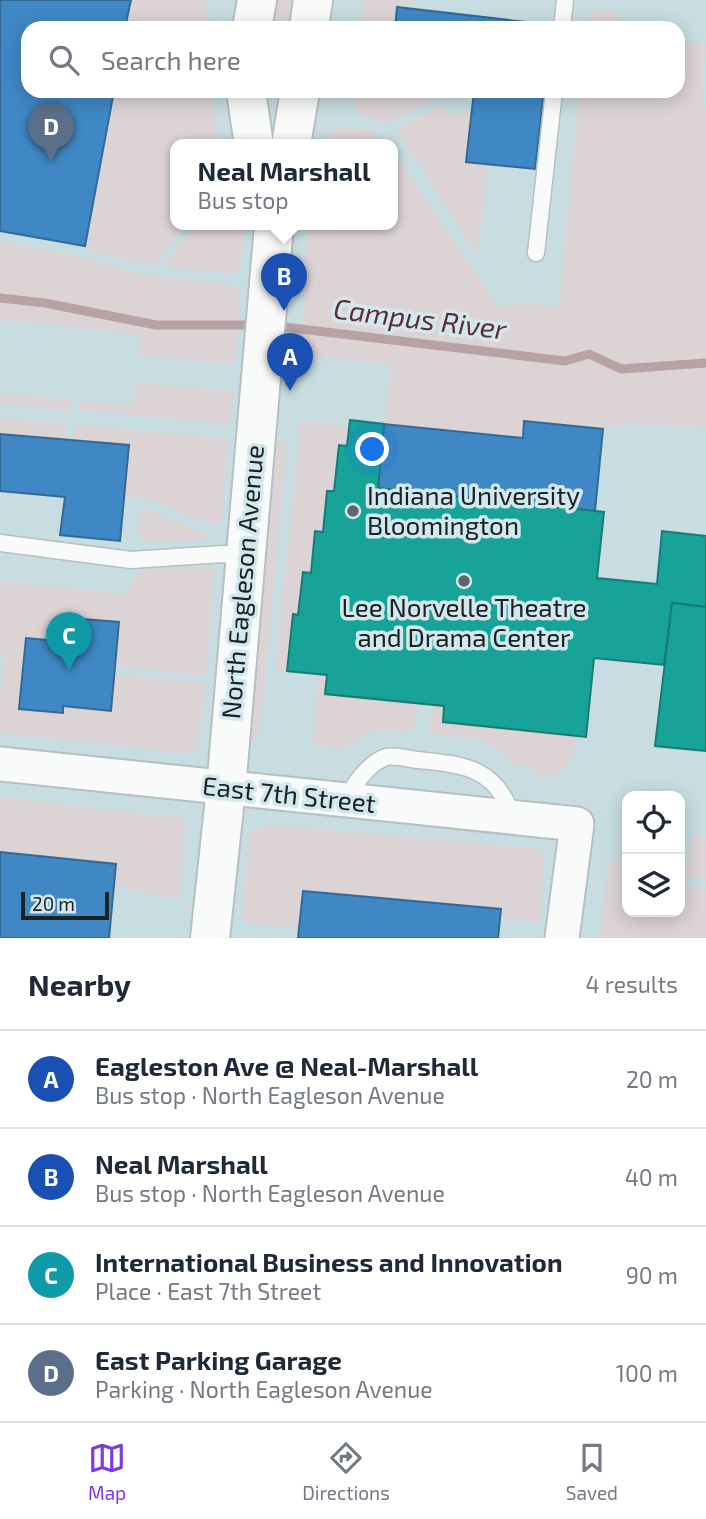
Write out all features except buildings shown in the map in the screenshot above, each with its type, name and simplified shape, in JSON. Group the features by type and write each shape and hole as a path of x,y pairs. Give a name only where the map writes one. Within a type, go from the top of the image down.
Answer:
{"street":[{"path":"253,21 257,0"},
{"path":"310,21 313,0"},
{"path":"247,98 253,139"},
{"path":"291,139 299,98"},
{"name":"North Eagleson Avenue","path":"209,938 226,789 274,230"},
{"name":"East 7th Street","path":"0,764 577,824 562,938"}],"lane":[{"path":"563,21 565,0"},
{"path":"536,253 553,98"},
{"path":"0,543 131,560 245,555"},
{"path":"345,801 369,769 387,757 468,766 487,778 507,799 513,818"}],"shaded area":[{"name":"Indiana University Bloomington","path":"0,0 706,0 706,938 0,938"},
{"path":"133,0 204,0 209,21 129,21"},
{"path":"274,0 302,0 299,21 269,21"},
{"path":"362,0 418,0 397,7 396,21 362,21"},
{"path":"590,10 620,11 619,21 588,21"},
{"path":"685,43 706,45 703,106 706,107 706,428 624,424 603,429 525,421 523,438 384,424 391,365 305,355 303,274 308,230 398,230 398,158 500,309 512,302 559,307 578,98 685,98"},
{"path":"115,98 212,98 218,139 170,139 170,230 182,230 158,262 151,266 87,250"},
{"path":"353,98 440,98 407,112 390,124 379,123 358,112"},
{"path":"442,105 447,112 471,115 489,164 477,254 397,130"},
{"path":"344,126 372,130 382,139 329,139 333,132"},
{"path":"191,230 244,230 242,260 238,274 162,267"},
{"path":"0,241 86,258 142,275 232,285 241,294 235,364 138,356 140,335 0,320"},
{"path":"136,383 234,391 230,425 79,410 81,401 134,405"},
{"path":"0,393 72,400 71,411 0,404"},
{"path":"0,418 66,424 65,439 0,434"},
{"path":"301,421 349,426 334,491 327,491 323,532 316,531 311,573 303,573 298,615 293,615 287,671 275,670"},
{"path":"76,424 229,439 221,524 201,522 157,502 124,497 129,445 74,439"},
{"path":"277,442 287,443 259,740 249,739"},
{"path":"141,509 209,535 207,540 143,542 138,533"},
{"path":"214,567 206,676 115,666 119,622 83,619 79,656 69,655 70,642 26,638 19,709 62,713 63,706 110,710 114,674 206,683 198,752 190,754 0,733 0,693 6,655 0,654 0,581 127,594 138,573 146,570"},
{"path":"318,674 327,675 326,694 417,704 413,732 375,730 342,750 313,746"},
{"path":"432,705 444,706 443,722 577,736 572,760 557,776 536,778 534,769 511,763 502,751 480,739 429,734"},
{"path":"0,797 181,818 186,823 180,900 114,886 116,864 0,852"},
{"path":"272,825 535,848 541,852 544,861 540,923 500,918 500,909 303,891 299,929 246,923 242,918 249,833"},
{"path":"692,835 706,837 706,879 686,877"},
{"path":"622,858 622,917 685,917 685,886 706,889 706,938 599,938 608,868"}],"waterway":[{"name":"Campus River","path":"0,298 45,303 156,325 258,325"},
{"name":"Campus River","path":"276,326 565,361 589,354 621,369 706,363"}],"place":[{"name":"East Parking Garage","path":"51,161"},
{"name":"Neal Marshall","path":"284,311"},
{"name":"Eagleston Ave @ Neal-Marshall","path":"290,391"},
{"name":"Indiana University Bloomington","path":"353,511"},
{"name":"Lee Norvelle Theatre and Drama Center","path":"464,581"},
{"name":"International Business and Innovation","path":"69,670"}]}
